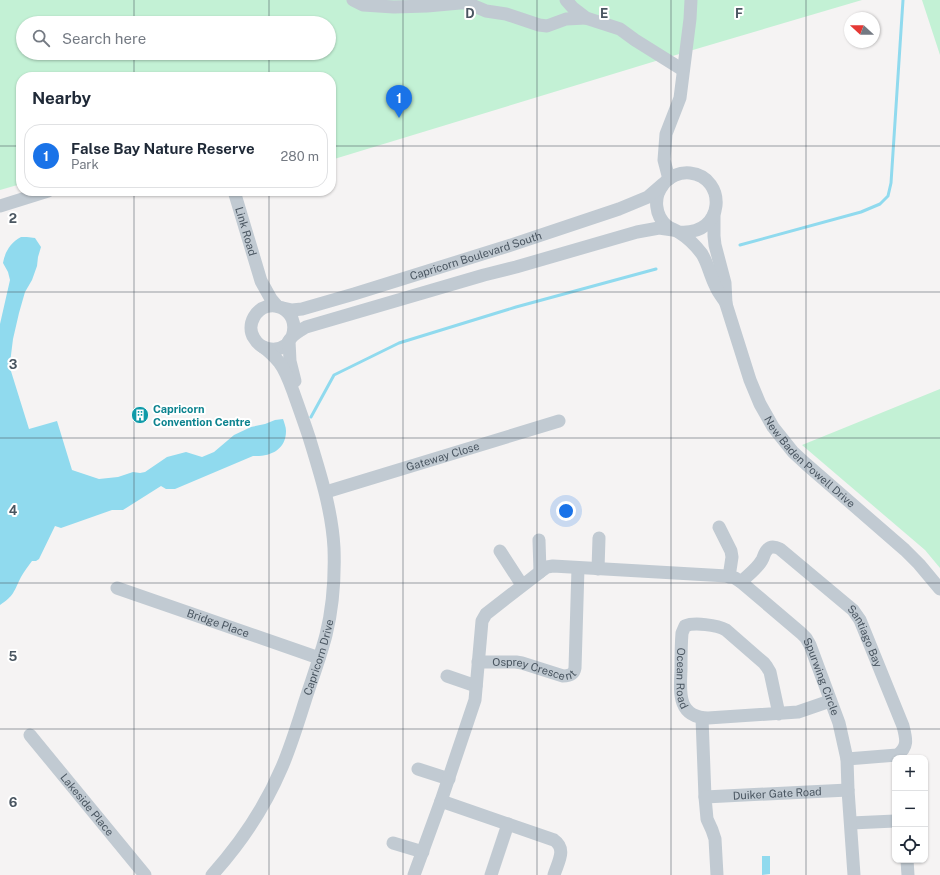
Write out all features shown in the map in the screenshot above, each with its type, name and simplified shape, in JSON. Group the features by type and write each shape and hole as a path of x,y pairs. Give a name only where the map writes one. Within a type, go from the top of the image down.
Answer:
{"street":[{"path":"353,0 363,5 394,7 467,3 486,11 506,14 547,26 566,19 586,18"},
{"path":"566,0 573,8 586,18 620,29 683,70"},
{"path":"666,181 664,160 666,134 680,98 691,0"},
{"path":"691,173 705,179 710,185 714,191 716,206 714,214 704,227 688,233 676,231 666,226 658,213 656,205 659,191 666,181 676,175 691,173"},
{"name":"Capricorn Boulevard South","path":"280,307 292,310 302,309 530,238 624,207 648,197 666,181"},
{"path":"0,206 32,196"},
{"name":"Link Road","path":"236,196 258,271 271,299 280,307"},
{"name":"New Baden Powell Drive","path":"714,214 715,244 725,283 726,304 750,380 760,404 777,432 793,452 905,550 940,589"},
{"name":"Capricorn Boulevard South","path":"290,339 306,327 637,232 659,228 676,231"},
{"name":"New Baden Powell Drive","path":"676,231 692,244 703,256 715,287 726,304"},
{"name":"Link Road","path":"257,312 260,302 258,271"},
{"path":"272,306 280,307 288,312 293,321 294,332 286,345 268,349 258,344 251,329 252,320 257,312 272,306"},
{"name":"Capricorn Drive","path":"290,339 290,361 303,418"},
{"name":"Capricorn Drive","path":"212,875 244,835 260,809 282,767 320,658 330,616 334,580 334,540 326,492 303,418 287,376 277,359 263,347"},
{"name":"Gateway Close","path":"326,492 560,422"},
{"path":"719,526 731,551 732,557 729,577"},
{"path":"598,569 599,538"},
{"path":"539,540 540,572"},
{"name":"Santiago Bay","path":"741,582 761,561 765,551 768,548 777,547 853,610 860,620 903,726 906,743 901,752 897,755 847,758"},
{"path":"500,551 522,585"},
{"name":"Spurwing Circle","path":"478,662 481,627 482,621 486,614 540,572 553,566 735,578 806,638 810,645 839,723 847,758 854,875"},
{"name":"Osprey Crescent","path":"414,875 449,779 475,700 478,662 516,662 563,676 573,673 575,668 578,568"},
{"name":"Bridge Place","path":"117,588 320,658"},
{"name":"Ocean Road","path":"779,714 770,672 764,664 722,628 690,624 684,626 682,632 680,693 683,706 696,716 702,718 779,714 803,711 830,701"},
{"path":"447,676 476,686"},
{"path":"702,718 707,820 715,839 717,875"},
{"name":"Lakeside Place","path":"30,735 145,875"},
{"path":"418,770 449,779"},
{"name":"Duiker Gate Road","path":"705,797 848,790"},
{"path":"441,801 554,840 560,846 561,851 554,875"},
{"path":"851,823 892,821"},
{"path":"492,875 508,824"},
{"path":"393,843 423,852"},
{"path":"907,863 908,875"}],"green space":[{"path":"0,0 862,0 336,158 336,72 16,72 16,185 0,190"},
{"path":"922,0 940,0 940,55"},
{"path":"940,389 940,568 925,550 802,445"}],"water":[{"path":"21,237 35,238 41,247 37,266 32,280 25,292 19,313 13,339 10,368 29,429 57,421 72,470 99,479 118,477 133,472 140,473 145,472 167,457 186,452 202,457 214,452 234,435 251,427 275,420 283,419 286,431 285,438 280,448 271,454 253,456 175,489 166,489 161,486 123,510 112,510 61,528 55,526 39,559 32,561 21,577 11,596 0,605 0,324 10,280 3,263 9,248"},
{"path":"762,856 770,856 770,874 762,875"}],"waterway":[{"path":"740,245 861,212 880,204 888,196 891,183 903,0"},
{"path":"311,417 334,375 399,343 516,307 656,269"}],"place":[{"name":"False Bay Nature Reserve","path":"399,118"},
{"name":"Capricorn Convention Centre","path":"140,415"}]}
